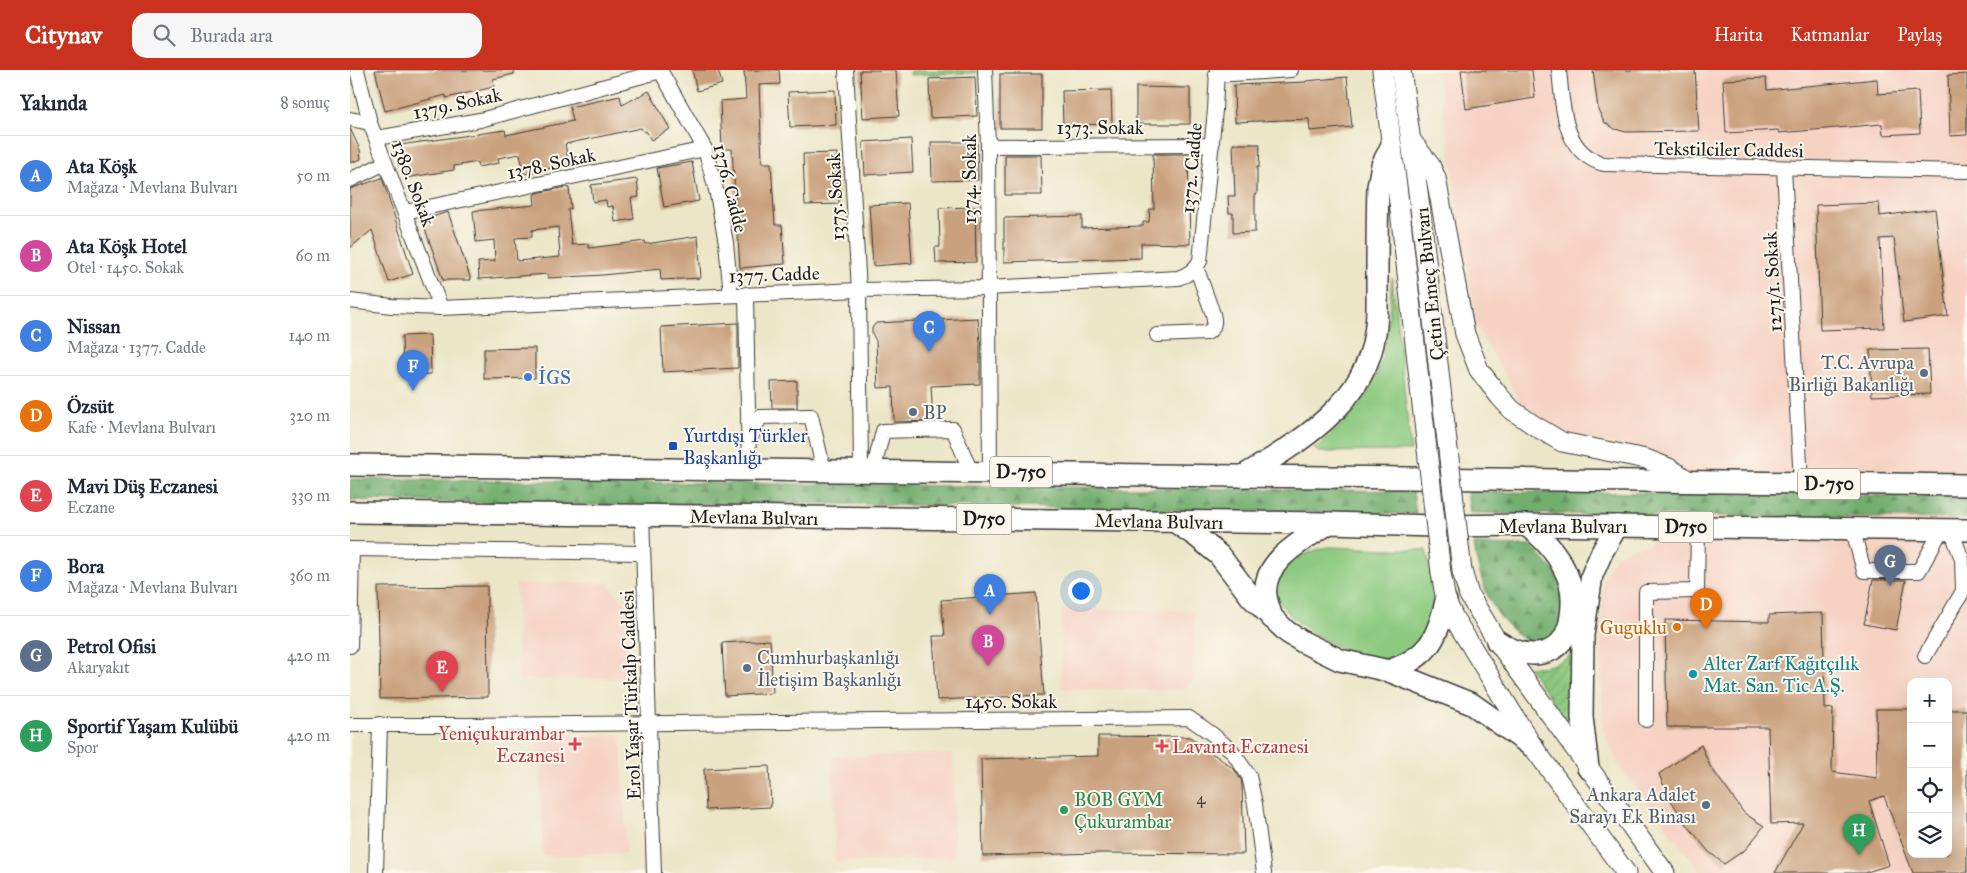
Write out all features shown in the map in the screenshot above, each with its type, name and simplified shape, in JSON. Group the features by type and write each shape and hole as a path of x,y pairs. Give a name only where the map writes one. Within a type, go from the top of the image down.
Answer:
{"highway":[{"path":"1243,476 1298,441 1332,414 1351,393 1366,364 1376,332 1378,188 1382,165 1401,143"},
{"name":"D-750","path":"350,465 1967,486"},
{"name":"Mevlana Bulvarı","path":"350,512 1174,521 1434,526 1852,527 1953,530"},
{"path":"1174,521 1219,555 1252,598 1287,632 1321,652 1352,664 1389,671 1472,704 1533,747"},
{"path":"1272,619 1265,586 1272,568 1292,549 1328,523"},
{"path":"1497,641 1519,652 1532,655 1544,653 1557,646 1567,632 1570,621 1572,595 1567,575 1548,544 1526,525"},
{"path":"1588,768 1581,691 1584,626 1592,575 1602,552 1617,526"},
{"path":"1389,671 1414,660 1430,646 1437,634 1446,601"}],"main road":[{"name":"Çetin Emeç Bulvarı","path":"1382,70 1401,143 1419,199 1452,499 1462,571 1468,595 1497,641 1664,873"},
{"name":"Çetin Emeç Bulvarı","path":"1401,70 1399,202 1432,499 1446,601 1454,618 1533,747 1626,873"},
{"path":"1401,143 1430,165 1436,178 1465,334 1479,370 1488,382 1512,410 1562,442 1646,459 1669,468 1691,482"}],"street":[{"name":"1380. Sokak","path":"357,70 370,123 441,308"},
{"name":"1379. Sokak","path":"377,138 480,120 660,70"},
{"name":"1376. Cadde","path":"660,70 705,150 717,194 726,243 731,295"},
{"name":"1375. Sokak","path":"846,70 859,290 867,472"},
{"name":"1374. Sokak","path":"980,472 987,288 988,146 985,70"},
{"path":"1216,72 1291,70"},
{"name":"Tekstilciler Caddesi","path":"1559,70 1564,117 1568,132 1577,147 1595,162 1615,166 1967,171"},
{"name":"1372. Cadde","path":"1196,268 1200,261 1203,246 1216,72"},
{"path":"350,119 370,123"},
{"name":"1373. Sokak","path":"988,146 1212,145"},
{"name":"1378. Sokak","path":"405,212 705,150"},
{"path":"350,180 385,163"},
{"name":"1271/1. Sokak","path":"1784,168 1801,483"},
{"path":"1157,335 1207,333 1212,328 1215,321 1196,268"},
{"name":"1377. Cadde","path":"350,301 392,306 441,308 746,294 987,288 1166,280 1188,275 1196,268"},
{"path":"746,294 748,470"},
{"path":"748,442 760,418 811,416 824,471"},
{"path":"867,472 883,431 953,429 980,472"},
{"name":"Erol Yaşar Türkalp Caddesi","path":"642,515 654,873"},
{"path":"1646,720 1646,592 1698,592 1698,527"},
{"path":"1852,527 1864,571 1920,571 1953,530"},
{"path":"1925,656 1962,591 1965,576 1953,530"},
{"path":"350,646 351,549 643,553"},
{"name":"1450. Sokak","path":"350,724 1189,718 1212,734 1232,752 1249,776 1255,804 1264,873"},
{"path":"376,873 380,724"}],"shaded area":[{"path":"1437,70 1967,70 1967,873 1702,873 1619,766 1603,730 1601,633 1603,576 1616,556 1630,548 1651,545 1653,457 1630,448 1557,430 1523,406 1477,327"},
{"path":"607,583 626,605 627,678 518,679 516,584"},
{"path":"1062,609 1194,611 1193,681 1182,690 1061,689"},
{"path":"621,734 626,853 543,856 538,737"},
{"path":"953,754 955,858 835,861 833,757"}],"green space":[{"path":"910,70 976,70 977,73 910,75"},
{"path":"1392,278 1411,451 1318,452 1314,448 1355,411 1368,393 1377,374 1387,332"},
{"path":"350,479 1413,491 1416,514 779,503 597,505 350,500"},
{"path":"1467,492 1820,494 1967,498 1967,519 1470,513"},
{"path":"1474,545 1531,546 1555,572 1562,588 1561,623 1550,641 1533,644 1508,626 1499,615 1491,602 1480,575"},
{"path":"1328,547 1426,550 1437,598 1438,617 1408,656 1373,659 1350,653 1304,627 1290,615 1280,602 1275,590 1278,573 1303,555"},
{"path":"1574,654 1577,736 1528,667 1551,665 1562,661"}],"building":[{"path":"375,70 514,70 514,74 493,79 494,87 446,98 446,95 385,111"},
{"path":"692,70 718,70 722,84 697,91"},
{"path":"744,70 779,70 780,84 759,85 762,163 771,163 775,225 782,225 785,264 740,268 732,149 722,149 720,101 746,99"},
{"path":"860,70 896,70 899,116 863,118"},
{"path":"1461,70 1532,70 1535,98 1466,109"},
{"path":"1593,70 1695,70 1699,131 1626,132 1615,129 1604,122 1598,109"},
{"path":"1000,74 1042,74 1042,128 1000,128"},
{"path":"1967,74 1967,135 1950,136 1948,75"},
{"path":"975,77 977,116 930,118 929,79"},
{"path":"1347,77 1352,127 1310,131 1309,119 1235,122 1234,85 1306,82"},
{"path":"1766,78 1767,90 1877,79 1878,94 1918,91 1920,133 1883,135 1882,124 1779,133 1778,130 1726,133 1723,80"},
{"path":"1136,87 1190,88 1190,124 1136,124"},
{"path":"835,90 836,125 790,127 788,92"},
{"path":"1111,90 1112,124 1063,125 1062,91"},
{"path":"649,91 670,129 651,140 646,131 644,132 641,128 565,144 569,164 524,174 520,154 498,158 499,163 478,167 477,162 454,166 454,170 405,178 400,145 505,130 506,135 573,121 570,107 620,96 622,105"},
{"path":"350,128 360,150 361,159 350,163"},
{"path":"911,139 913,172 865,175 863,142"},
{"path":"931,142 977,142 978,180 932,181"},
{"path":"1233,144 1260,144 1259,167 1257,167 1257,194 1255,194 1255,232 1233,233 1233,213 1229,213 1228,196 1235,196"},
{"path":"837,153 839,204 805,205 803,154"},
{"path":"1153,154 1188,154 1190,244 1141,243 1141,258 1004,262 1004,218 1082,216 1082,228 1143,226 1143,222 1149,222 1150,209 1154,209"},
{"path":"1005,155 1041,155 1042,195 1005,195"},
{"path":"692,162 699,201 664,207 657,168"},
{"path":"382,178 413,274 389,282 372,230 350,248 350,189"},
{"path":"637,179 639,197 631,198 634,219 615,222 613,206 607,207 606,200 593,202 591,185"},
{"path":"569,188 571,209 568,209 572,245 588,244 589,248 645,241 646,244 698,236 701,278 661,280 660,269 603,275 548,278 548,274 479,279 478,262 495,261 494,240 476,242 473,211 535,205 534,195 536,193","holes":["558,227 560,257 517,261 515,238 532,237 532,230"]},
{"path":"908,203 912,263 873,266 869,205"},
{"path":"1879,203 1880,216 1935,209 1948,316 1904,322 1894,238 1880,239 1884,328 1820,330 1816,205"},
{"path":"975,207 976,262 936,263 935,247 940,247 939,208"},
{"path":"448,212 471,280 443,280 422,220"},
{"path":"978,318 980,384 931,386 933,421 894,422 893,387 878,388 876,341 872,333 872,328 876,323"},
{"path":"738,323 738,368 663,372 661,327"},
{"path":"430,335 431,374 403,375 402,336"},
{"path":"535,348 535,378 484,379 484,349"},
{"path":"1928,349 1930,394 1872,396 1870,350"},
{"path":"797,381 797,408 772,408 771,382"},
{"path":"1873,580 1906,580 1896,630 1864,624"},
{"path":"487,586 488,697 380,699 378,587"},
{"path":"1036,593 1044,695 937,700 933,636 945,636 941,600"},
{"path":"1823,613 1825,709 1833,708 1832,772 1877,778 1876,709 1907,709 1907,857 1884,796 1869,801 1889,865 1864,873 1775,873 1803,823 1771,824 1768,727 1667,727 1665,620 1769,622 1769,615"},
{"name":"Cumhurbaşkanlığı İletişim Başkanlığı","path":"770,640 773,693 725,696 722,643"},
{"path":"1952,710 1967,710 1967,873 1913,873 1907,858 1952,858"},
{"path":"1098,736 1190,737 1234,769 1242,785 1244,854 1100,853 983,856 981,759 1098,756"},
{"name":"Ankara Adalet Sarayı Ek Binası","path":"1701,745 1710,766 1744,813 1764,826 1746,849 1724,864 1708,851 1685,822 1668,796 1659,774"},
{"path":"769,766 771,807 706,810 704,769"}],"place":[{"name":"Nissan","path":"929,352"},
{"name":"T.C. Avrupa Birliği Bakanlığı","path":"1924,373"},
{"name":"İGS","path":"528,377"},
{"name":"Bora","path":"413,391"},
{"name":"BP","path":"913,412"},
{"name":"Yurtdışı Türkler Başkanlığı","path":"673,446"},
{"name":"Petrol Ofisi","path":"1890,586"},
{"name":"Ata Köşk","path":"990,615"},
{"name":"Guguklu","path":"1677,627"},
{"name":"Özsüt","path":"1706,629"},
{"name":"Ata Köşk Hotel","path":"988,666"},
{"name":"Cumhurbaşkanlığı İletişim Başkanlığı","path":"747,668"},
{"name":"Alter Zarf Kağıtçılık Mat. San. Tic A.Ş.","path":"1693,674"},
{"name":"Mavi Düş Eczanesi","path":"442,692"},
{"name":"Yeniçukurambar Eczanesi","path":"575,744"},
{"name":"Lavanta Eczanesi","path":"1162,746"},
{"name":"Ankara Adalet Sarayı Ek Binası","path":"1706,805"},
{"name":"BOB GYM Çukurambar","path":"1064,810"},
{"name":"Sportif Yaşam Kulübü","path":"1859,855"}]}
